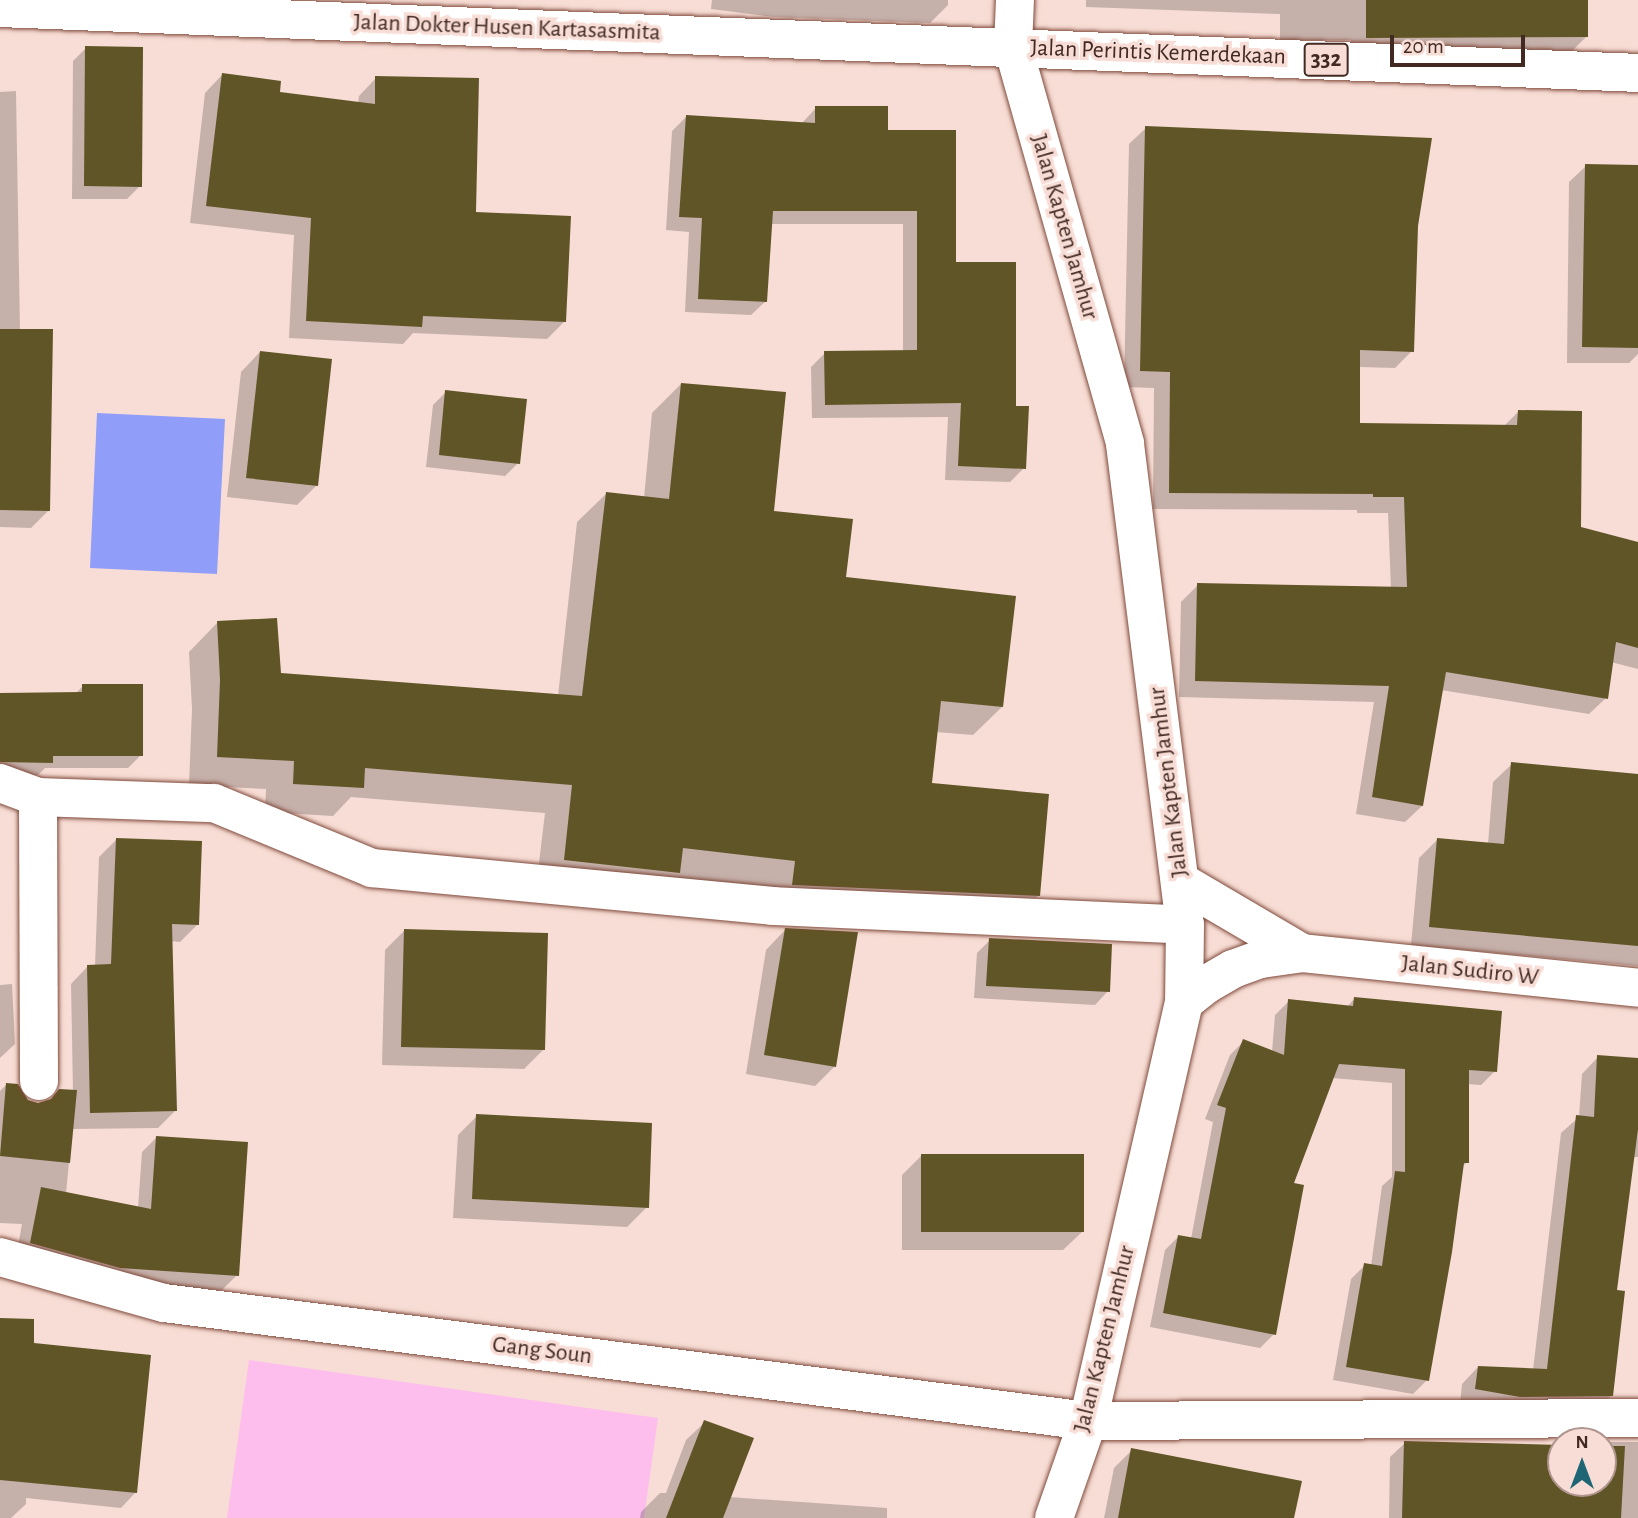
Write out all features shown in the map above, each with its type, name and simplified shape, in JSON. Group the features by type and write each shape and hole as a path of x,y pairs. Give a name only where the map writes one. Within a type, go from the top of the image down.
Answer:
{"street":[{"name":"Jalan Kapten Jamhur","path":"1015,0 1013,47 1125,444 1185,925 1184,1002 1088,1421 1054,1518"},
{"name":"Jalan Dokter Husen Kartasasmita","path":"0,8 1013,47"},
{"name":"Jalan Perintis Kemerdekaan","path":"1013,47 1638,73"},
{"path":"0,783 38,797 214,803 372,868 772,906 1185,925"},
{"path":"38,797 39,1082"},
{"path":"1181,882 1302,953"},
{"path":"1184,1002 1233,969 1261,959 1302,953"},
{"name":"Jalan Sudiro W","path":"1302,953 1638,988"},
{"name":"Gang Soun","path":"0,1257 164,1303 1088,1421 1638,1418"}],"shaded area":[{"path":"249,1360 658,1418 644,1518 227,1518"}],"water":[{"path":"97,413 225,419 217,574 90,568"}],"building":[{"path":"1366,0 1588,0 1588,37 1366,38"},
{"path":"85,46 143,47 142,187 84,186"},
{"path":"222,73 281,81 280,92 375,104 375,76 479,78 476,212 571,216 566,322 423,316 422,327 306,321 311,218 206,206"},
{"path":"815,106 888,106 888,130 956,130 956,262 1016,262 1016,406 1029,406 1026,469 958,466 961,403 825,405 824,351 917,350 917,211 773,211 767,302 698,299 702,218 679,217 686,115 815,123"},
{"path":"1145,126 1432,138 1418,226 1414,352 1360,350 1360,423 1517,425 1518,410 1582,411 1581,527 1638,542 1638,648 1616,642 1608,699 1446,672 1423,806 1372,797 1389,686 1195,681 1197,583 1407,587 1404,497 1373,497 1373,494 1169,493 1170,372 1140,371"},
{"path":"1585,164 1638,165 1638,348 1582,347"},
{"path":"0,329 53,329 50,511 0,510"},
{"path":"260,351 332,359 318,486 246,478"},
{"path":"681,383 786,392 774,511 853,519 846,577 1016,596 1003,707 941,701 932,783 1049,794 1040,896 792,885 795,861 683,848 680,873 564,860 572,785 365,768 364,788 293,784 294,761 217,757 220,680 217,621 277,618 281,673 582,696 606,492 669,499"},
{"path":"445,390 527,399 520,464 439,455"},
{"path":"82,684 143,684 143,756 53,756 53,763 0,762 0,693 82,692"},
{"path":"1511,762 1638,774 1638,946 1429,927 1437,838 1504,844"},
{"path":"116,838 202,841 199,925 172,924 177,1111 90,1113 87,965 111,964"},
{"path":"785,928 858,932 836,1067 764,1055"},
{"path":"404,929 548,933 545,1050 401,1047"},
{"path":"989,938 1112,944 1110,992 986,986"},
{"path":"1354,997 1502,1011 1497,1072 1469,1070 1469,1163 1464,1163 1452,1252 1429,1381 1346,1367 1364,1263 1382,1266 1395,1171 1405,1172 1405,1069 1339,1064 1294,1183 1304,1185 1276,1335 1163,1313 1178,1235 1201,1239 1226,1108 1217,1105 1243,1039 1284,1055 1288,999 1353,1006"},
{"path":"1597,1055 1638,1058 1638,1129 1617,1290 1625,1291 1613,1396 1520,1397 1475,1389 1478,1366 1547,1369 1576,1115 1594,1117"},
{"path":"6,1083 18,1084 28,1100 38,1103 51,1099 59,1089 77,1090 70,1163 0,1156"},
{"path":"476,1114 652,1123 649,1208 472,1199"},
{"path":"156,1136 248,1142 239,1276 120,1268 30,1243 41,1187 151,1209"},
{"path":"921,1154 1084,1154 1084,1232 921,1232"},
{"path":"0,1318 34,1319 34,1343 151,1355 137,1493 0,1480"},
{"path":"704,1420 754,1438 723,1518 666,1518"},
{"path":"1404,1441 1547,1445 1547,1497 1617,1497 1617,1446 1625,1446 1621,1518 1402,1518"},
{"path":"1131,1448 1302,1481 1294,1518 1118,1518"}]}
